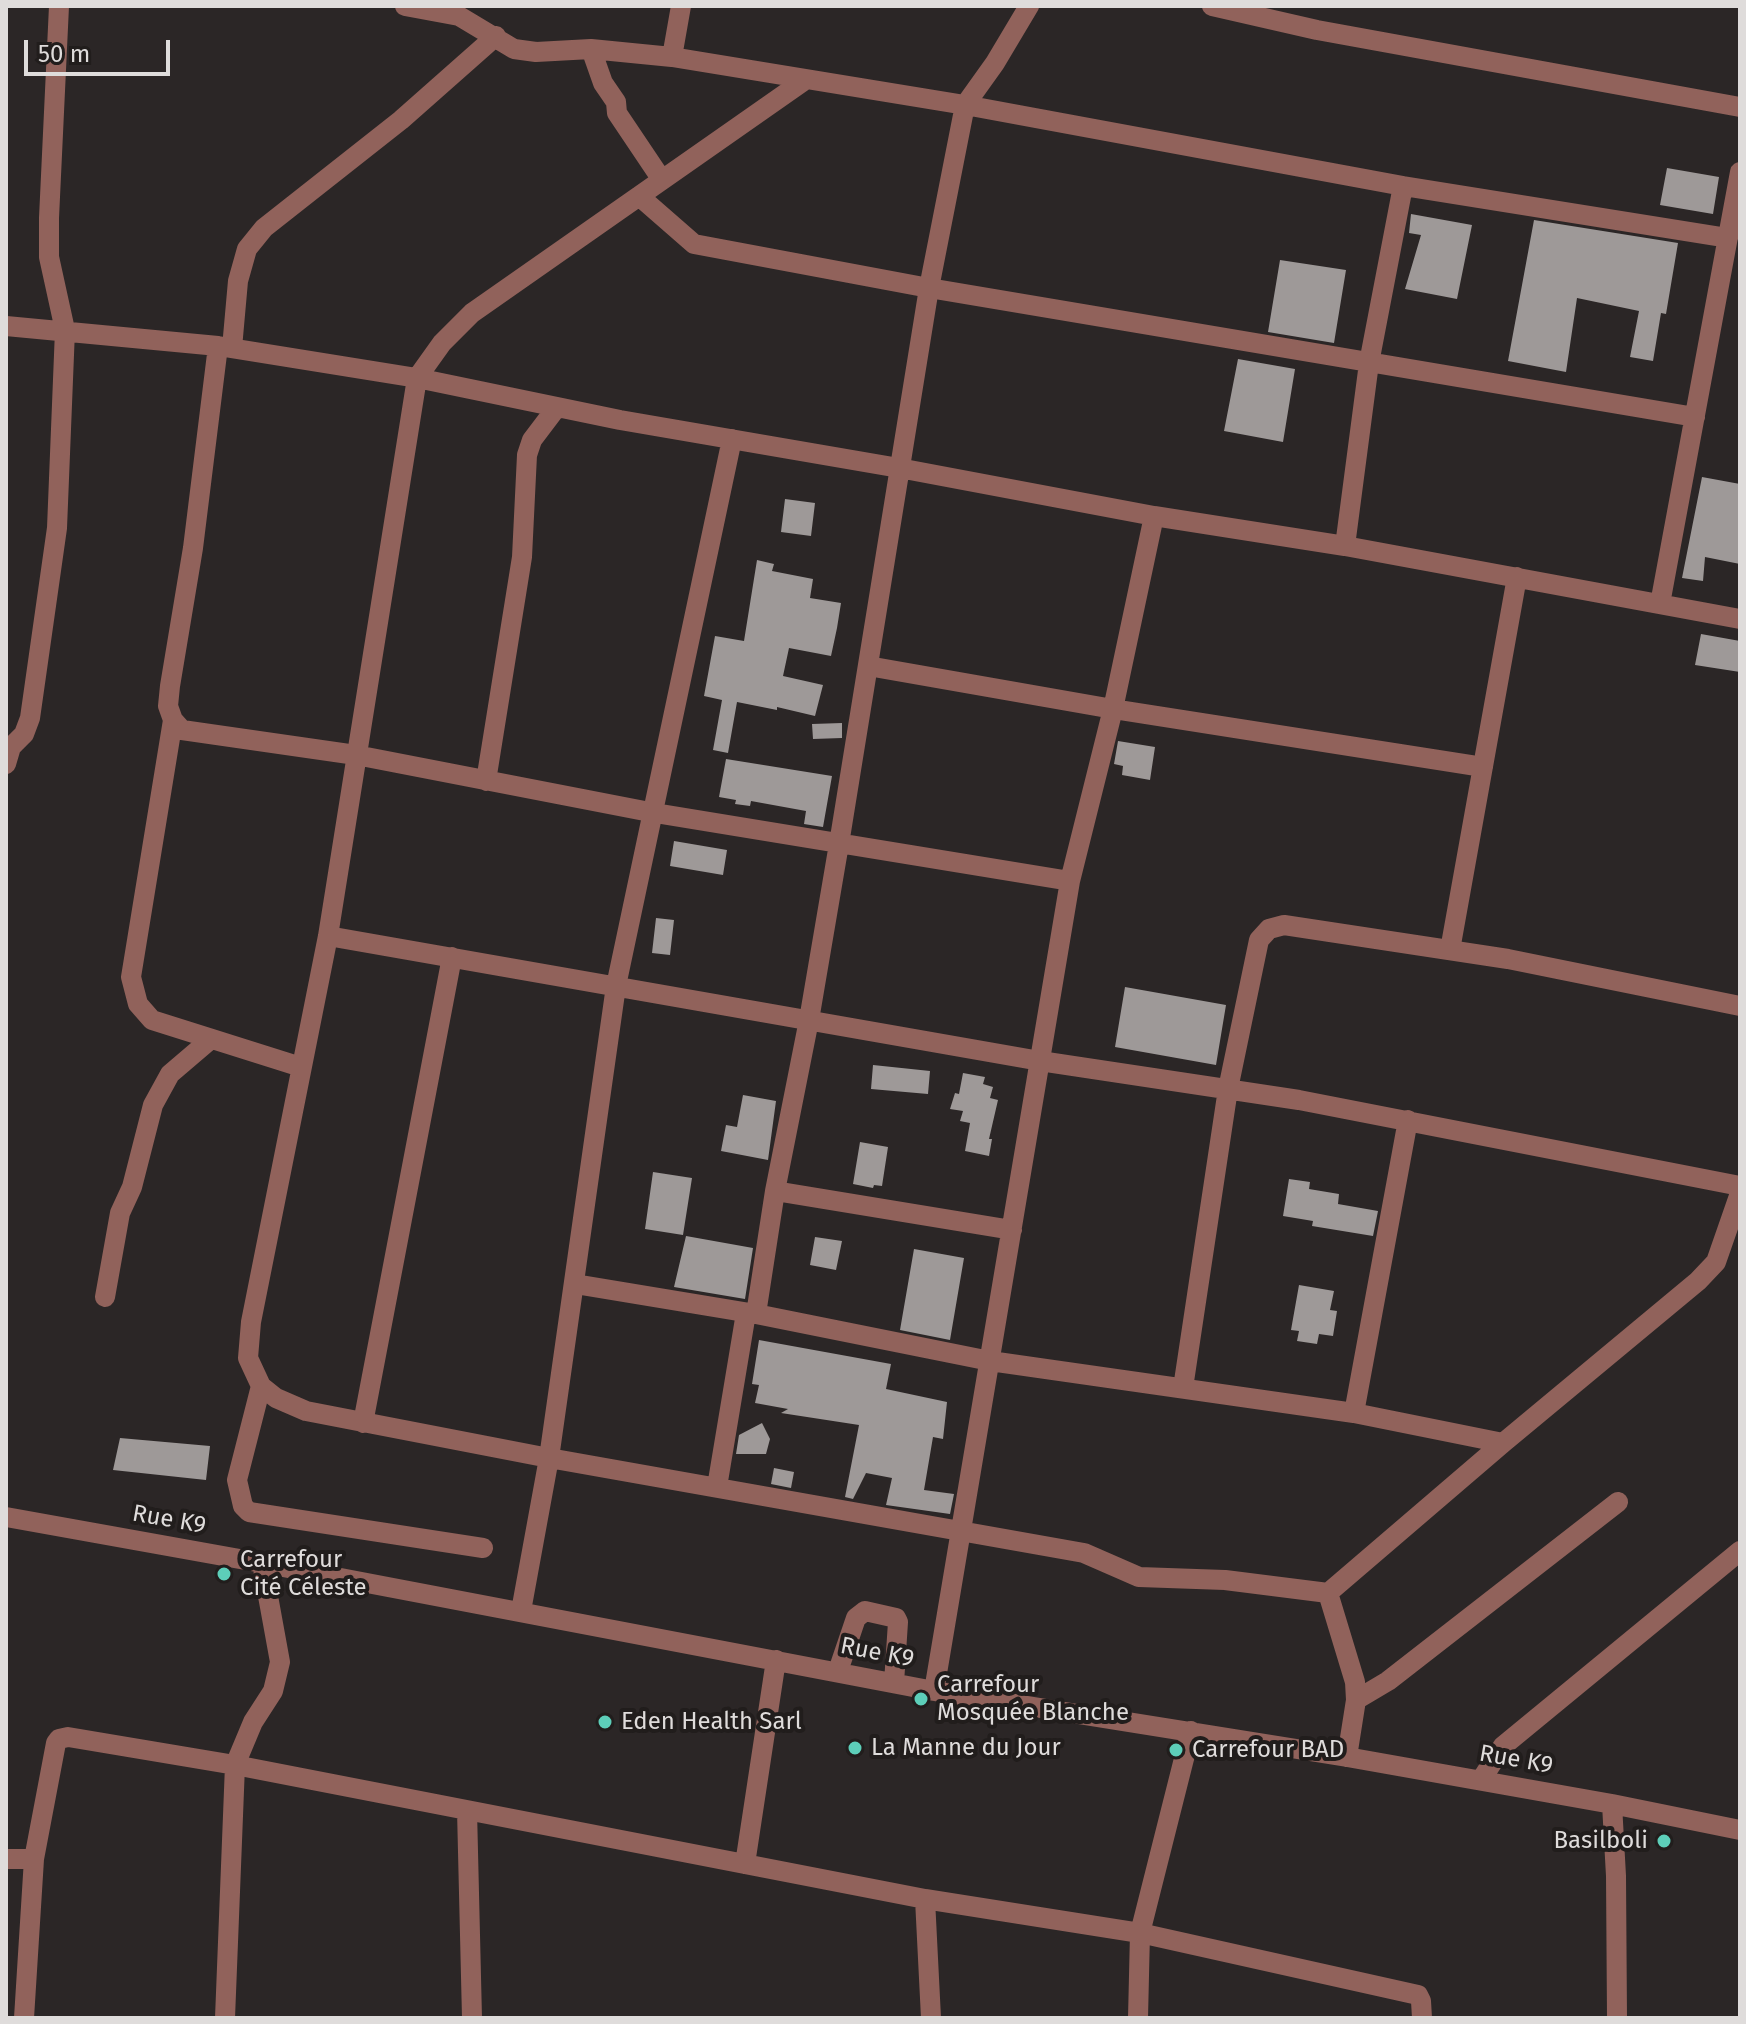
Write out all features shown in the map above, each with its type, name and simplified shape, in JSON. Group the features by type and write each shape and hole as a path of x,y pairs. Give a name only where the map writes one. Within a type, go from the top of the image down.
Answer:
{"street":[{"path":"6,764 11,747 24,734 30,718 57,528 65,330 49,257 49,195 59,6"},
{"path":"405,6 459,16 514,49 536,52 591,49 672,57 965,105 1403,186 1728,238"},
{"path":"672,57 681,6"},
{"path":"717,1487 809,1020 929,288 965,105 1029,6"},
{"path":"1212,6 1317,30 1740,107"},
{"path":"496,36 401,120 264,228 247,249 225,347 171,676 168,706 173,720 182,730 356,755 655,813 1070,881"},
{"path":"591,49 603,83 616,102 617,113 662,180"},
{"path":"805,80 472,313 442,343 417,378 328,936 251,1322 248,1358 261,1386 276,1398 306,1411 549,1458 1084,1553 1139,1577 1225,1580 1328,1593 1698,1281 1716,1262 1740,1193"},
{"path":"1660,604 1740,172"},
{"path":"1345,546 1369,363 1403,186"},
{"path":"639,196 694,244 929,288 1695,417"},
{"path":"6,326 225,347 417,378 557,407 1154,516 1345,546 1740,619"},
{"path":"486,781 522,557 527,455 532,440 557,407"},
{"path":"521,1611 549,1458 616,986 732,439"},
{"path":"934,1691 1070,881 1113,709 1154,516"},
{"path":"1450,950 1517,577"},
{"path":"868,666 1113,709 1483,767"},
{"path":"173,720 131,977 138,1004 152,1020 301,1067"},
{"path":"1183,1388 1228,1089 1259,940 1269,929 1284,925 1508,959 1740,1006"},
{"path":"328,936 1040,1061 1408,1120 1740,1186"},
{"path":"363,1423 452,957"},
{"path":"105,1297 120,1213 132,1187 153,1105 170,1074 211,1039"},
{"path":"1354,1413 1408,1120"},
{"path":"775,1191 1012,1230"},
{"path":"575,1284 751,1314 990,1361 1354,1413 1503,1443"},
{"path":"261,1386 237,1480 243,1506 249,1512 483,1548"},
{"path":"1356,1700 1388,1681 1618,1502"},
{"name":"Rue K9","path":"6,1517 521,1611 934,1691 1481,1780 1740,1830"},
{"path":"1481,1780 1503,1746 1740,1551"},
{"path":"225,2018 235,1765 253,1722 273,1691 280,1662 262,1563"},
{"path":"1328,1593 1355,1682 1356,1700 1347,1757"},
{"path":"838,1671 856,1618 865,1611 896,1618 898,1622 894,1683"},
{"path":"745,1864 776,1660"},
{"path":"1138,2018 1140,1933 1191,1731"},
{"path":"24,2018 34,1859 56,1743 68,1737 235,1765 925,1899 1140,1933 1418,1995 1422,2018"},
{"path":"1612,1804 1617,2018"},
{"path":"467,1810 472,2018"},
{"path":"6,1859 34,1859"},
{"path":"925,1899 931,2018"}],"building":[{"path":"1667,168 1719,177 1713,214 1660,205"},
{"path":"1411,214 1472,225 1457,299 1405,289 1421,235 1409,233"},
{"path":"1534,220 1678,243 1666,314 1661,313 1653,361 1630,357 1639,311 1577,298 1566,372 1508,361"},
{"path":"1280,260 1346,270 1334,343 1268,332"},
{"path":"1238,359 1295,369 1283,442 1224,431"},
{"path":"1702,477 1740,484 1740,564 1705,557 1703,581 1682,578"},
{"path":"785,499 815,503 811,536 781,532"},
{"path":"757,560 774,564 772,571 813,579 810,598 841,603 831,656 789,648 783,676 823,685 815,716 737,702 728,753 713,750 722,700 704,696 715,636 744,641"},
{"path":"1701,634 1740,641 1740,672 1695,665"},
{"path":"842,723 842,738 813,739 812,724"},
{"path":"1118,741 1155,747 1150,780 1122,775 1123,766 1114,764"},
{"path":"726,759 832,776 823,827 804,824 806,811 751,801 750,806 735,804 736,800 719,797"},
{"path":"674,841 727,850 723,875 670,866"},
{"path":"656,918 674,920 670,955 652,953"},
{"path":"1125,987 1226,1005 1216,1065 1115,1047"},
{"path":"873,1065 930,1071 928,1094 871,1089"},
{"path":"963,1073 985,1077 983,1084 993,1087 990,1098 998,1100 989,1139 992,1139 989,1156 965,1151 970,1123 960,1121 963,1111 950,1109 955,1093 959,1094"},
{"path":"743,1095 776,1101 768,1160 721,1151 726,1125 737,1127"},
{"path":"860,1142 888,1147 882,1186 874,1185 873,1188 853,1184"},
{"path":"653,1172 692,1178 683,1235 645,1229"},
{"path":"1289,1179 1310,1182 1309,1189 1339,1194 1338,1204 1378,1211 1373,1236 1312,1226 1313,1221 1283,1216"},
{"path":"686,1236 753,1248 745,1299 674,1287"},
{"path":"815,1237 842,1241 836,1270 810,1265"},
{"path":"914,1249 964,1258 950,1340 900,1330"},
{"path":"1299,1285 1334,1291 1330,1310 1337,1311 1333,1336 1319,1334 1317,1344 1297,1341 1299,1331 1291,1330"},
{"path":"759,1340 891,1364 886,1389 947,1402 943,1439 933,1437 924,1490 954,1494 950,1514 886,1505 892,1478 866,1473 853,1499 845,1497 859,1425 781,1413 788,1409 755,1403 759,1385 752,1384"},
{"path":"762,1423 770,1439 766,1454 736,1454 739,1435"},
{"path":"120,1438 210,1446 206,1480 113,1470"},
{"path":"774,1468 794,1472 791,1488 771,1484"}],"place":[{"name":"Carrefour Cité Céleste","path":"224,1574"},
{"name":"Carrefour Mosquée Blanche","path":"921,1699"},
{"name":"Eden Health Sarl","path":"605,1722"},
{"name":"La Manne du Jour","path":"855,1748"},
{"name":"Carrefour BAD","path":"1176,1750"},
{"name":"Basilboli","path":"1664,1841"}]}
